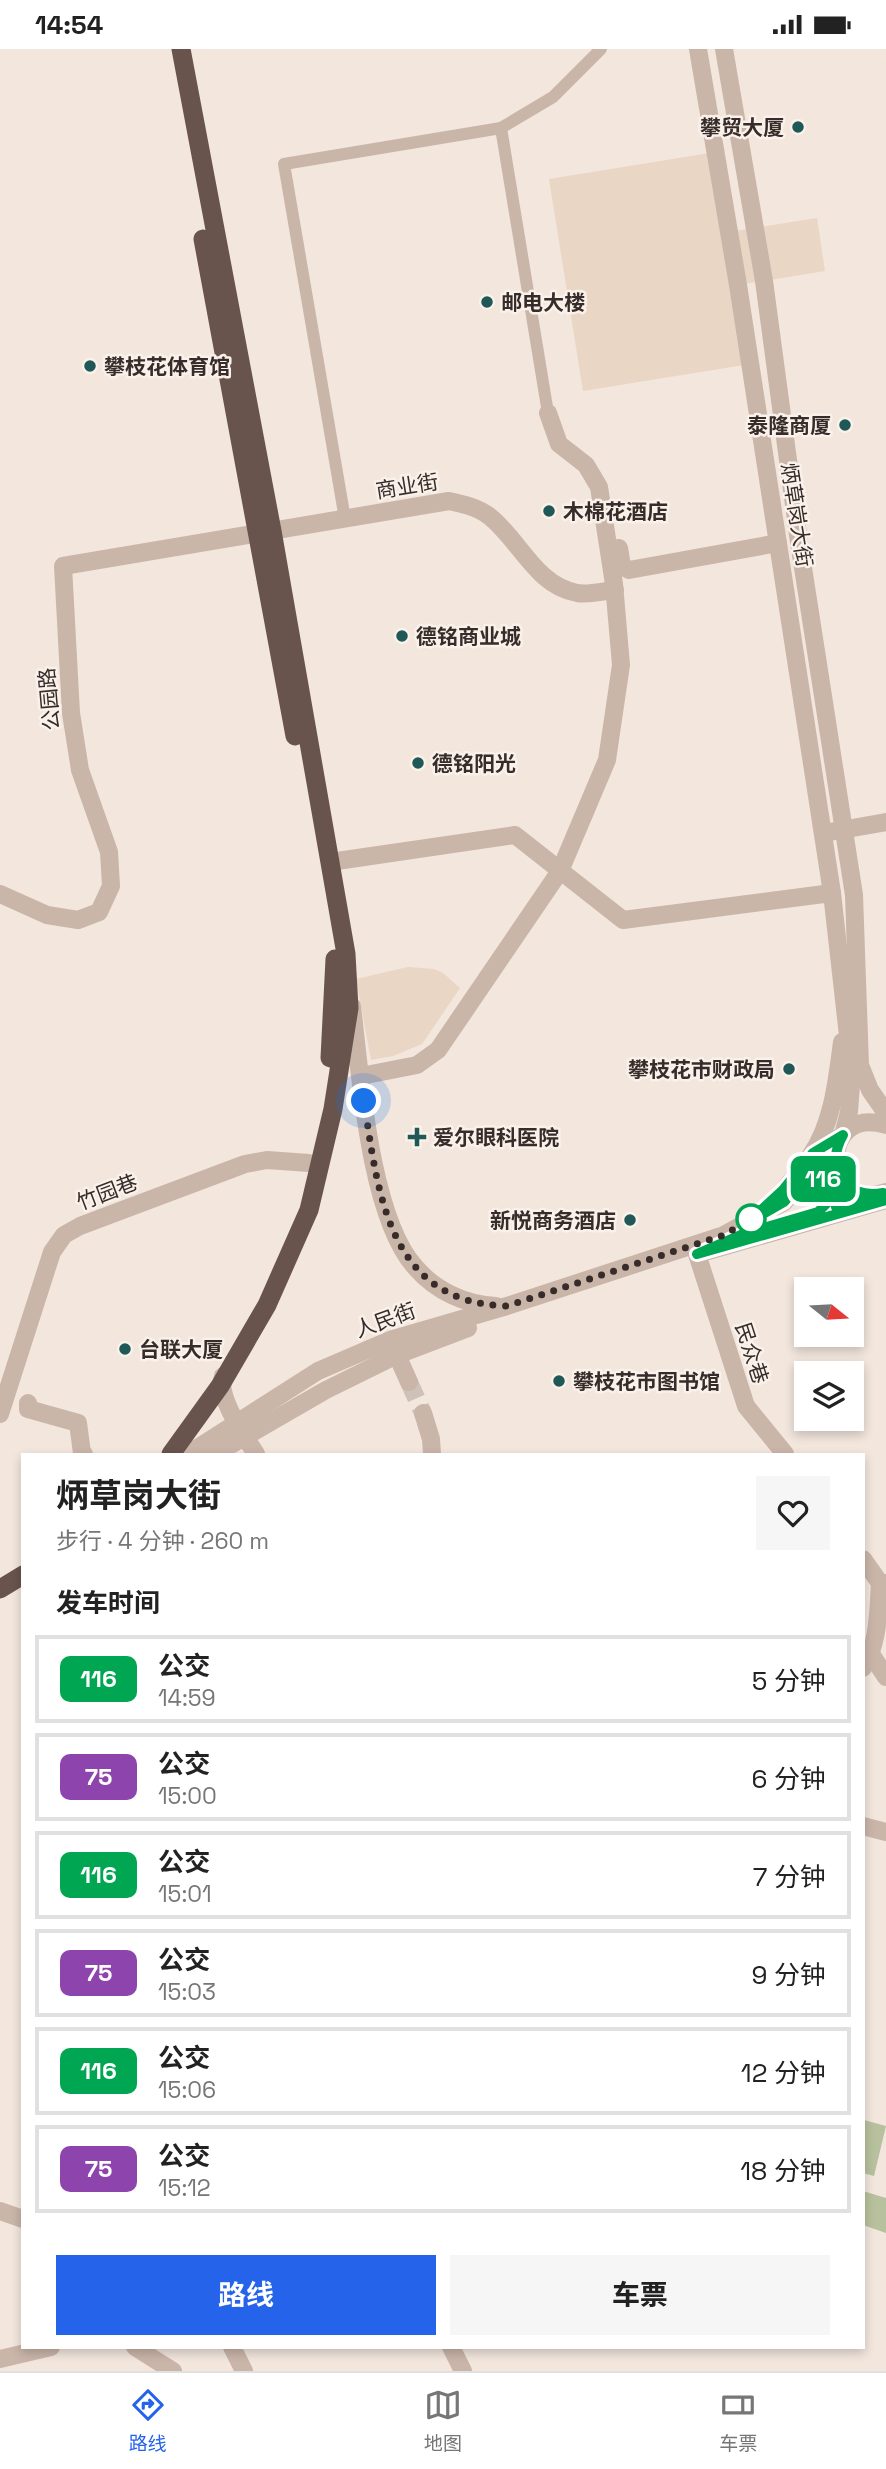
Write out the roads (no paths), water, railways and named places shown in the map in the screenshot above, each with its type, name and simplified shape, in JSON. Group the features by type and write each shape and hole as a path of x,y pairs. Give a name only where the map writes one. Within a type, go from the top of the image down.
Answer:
{"highway":[{"path":"168,49 330,862 346,954 349,1008 333,1109 309,1209 267,1305 220,1386 172,1453"},
{"path":"161,1453 198,1403 231,1350 279,1254 297,1207 323,1106 330,1058 335,958 265,532 181,49"},
{"path":"1,1587 21,1567"},
{"path":"1,1587 21,1576"}],"street":[{"path":"345,519 284,164 501,128 553,97 601,49"},
{"name":"炳草岗大街","path":"698,49 832,893 850,991"},
{"name":"炳草岗大街","path":"724,49 764,281 799,542 854,895 850,991"},
{"path":"360,1076 417,1065 438,1050 561,871 607,760 621,665 615,590 599,487 586,465 559,444 548,413 501,128"},
{"path":"599,487 609,492 622,566 629,570 778,544"},
{"name":"商业街","path":"265,532 449,501 471,506 489,516 544,576 560,587 579,593 615,590"},
{"name":"公园路","path":"0,894 47,915 78,920 99,912 111,886 109,852 80,770 71,713 62,566 265,532"},
{"path":"824,834 886,822"},
{"path":"330,862 515,835 623,921 832,893"},
{"path":"346,954 371,1149 382,1199 400,1245 414,1267 429,1281 451,1294 473,1302 507,1306"},
{"path":"813,1153 852,1127 864,1122 875,1122 885,1116 860,1065 850,991"},
{"path":"850,991 852,1071 849,1112 843,1135 837,1145 836,1169 849,1188 871,1195 885,1194"},
{"path":"747,1223 783,1190 813,1153 824,1127 838,1072 850,991"},
{"name":"竹园巷","path":"0,1414 52,1252 64,1235 79,1226 245,1164 278,1160 309,1163"},
{"path":"697,1249 784,1202 803,1180 826,1179 832,1187 831,1199 818,1212"},
{"path":"697,1249 885,1194"},
{"path":"697,1249 885,1194"},
{"name":"人民街","path":"216,1453 240,1430 318,1371 390,1340 697,1249"},
{"name":"人民街","path":"190,1453 397,1355 517,1310 697,1249"},
{"name":"民众巷","path":"697,1249 746,1406 784,1453"},
{"path":"231,1350 220,1386 240,1430 255,1453"},
{"path":"397,1355 409,1382"},
{"path":"28,1403 28,1409 78,1423 82,1453"},
{"path":"423,1412 432,1453"},
{"path":"865,1561 883,1583 876,1637 867,1661 886,1677"},
{"path":"865,1827 886,1832"},
{"path":"0,2211 21,2218"},
{"path":"0,2359 42,2349"},
{"path":"138,2349 173,2371"},
{"path":"233,2349 244,2371"},
{"path":"452,2349 463,2371"}],"tunnel":[{"path":"409,1382 423,1413"}],"place":[{"name":"攀贸大厦","path":"798,127"},
{"name":"邮电大楼","path":"487,302"},
{"name":"攀枝花体育馆","path":"90,366"},
{"name":"泰隆商厦","path":"845,425"},
{"name":"木棉花酒店","path":"549,511"},
{"name":"德铭商业城","path":"402,636"},
{"name":"德铭阳光","path":"418,763"},
{"name":"攀枝花市财政局","path":"789,1069"},
{"name":"爱尔眼科医院","path":"417,1137"},
{"name":"新悦商务酒店","path":"630,1220"},
{"name":"台联大厦","path":"125,1349"},
{"name":"攀枝花市图书馆","path":"559,1381"}]}
